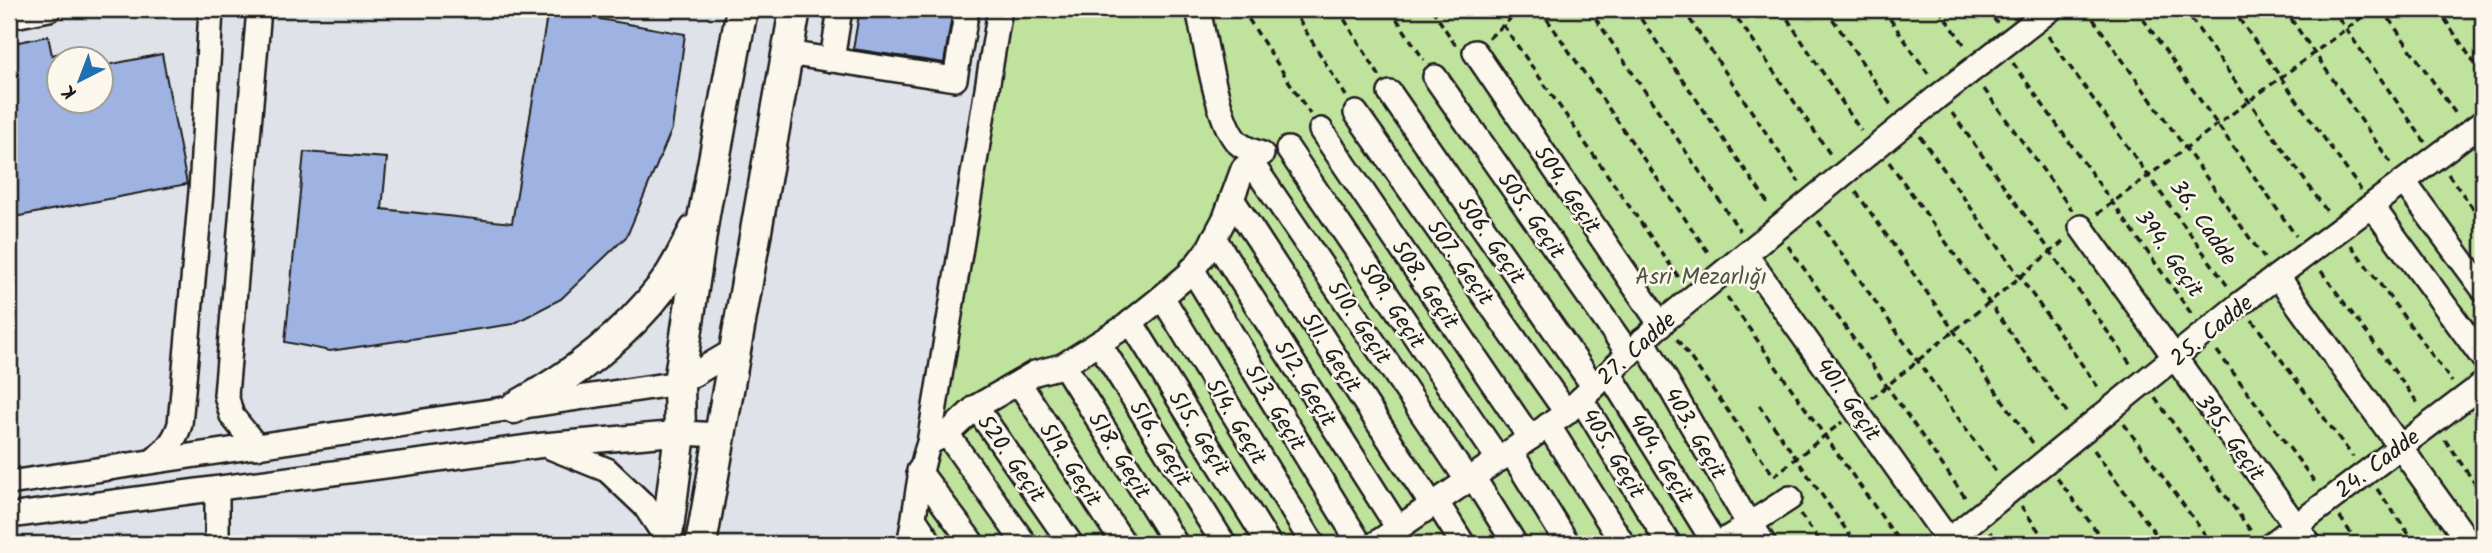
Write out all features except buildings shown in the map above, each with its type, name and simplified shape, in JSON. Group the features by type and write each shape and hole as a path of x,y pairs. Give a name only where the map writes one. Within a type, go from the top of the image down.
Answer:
{"main road":[{"path":"666,542 680,433 679,383 704,214 743,9"},
{"path":"701,544 795,9"},
{"path":"514,408 556,385 604,349 663,285 704,214"}],"street":[{"path":"9,17 49,9"},
{"path":"153,461 166,450 180,424 201,192 211,9"},
{"path":"257,447 232,416 226,395 259,9"},
{"path":"832,60 840,9"},
{"path":"787,53 955,79 967,9"},
{"path":"1000,9 938,438 1025,544"},
{"path":"909,544 915,520 919,471 938,438 976,407 1035,373 1064,365 1131,322 1192,269 1214,238 1243,169 1257,158 1235,140 1222,111 1198,9"},
{"name":"27. Cadde","path":"1375,544 1405,533 1434,503 1505,456 1571,406 1662,323 1940,95 2044,15"},
{"name":"504. Geçit","path":"1467,51 1662,323"},
{"name":"505. Geçit","path":"1435,77 1636,347"},
{"name":"506. Geçit","path":"1390,93 1571,406"},
{"name":"507. Geçit","path":"1356,113 1571,406"},
{"name":"25. Cadde","path":"1948,543 2241,304 2476,127"},
{"name":"508. Geçit","path":"1321,130 1571,406"},
{"name":"509. Geçit","path":"1288,149 1568,544"},
{"name":"510. Geçit","path":"1257,158 1515,544"},
{"path":"2404,182 2483,289"},
{"name":"511. Geçit","path":"1232,199 1463,544"},
{"path":"2372,206 2483,358"},
{"name":"395. Geçit","path":"2078,221 2174,359 2303,535"},
{"name":"512. Geçit","path":"1214,238 1405,533"},
{"name":"401. Geçit","path":"1749,252 1948,543"},
{"name":"513. Geçit","path":"1192,269 1360,544"},
{"path":"2277,277 2470,544"},
{"name":"514. Geçit","path":"1162,297 1313,544"},
{"name":"515. Geçit","path":"1131,322 1269,544"},
{"name":"516. Geçit","path":"1099,342 1224,544"},
{"name":"403. Geçit","path":"1636,347 1764,544"},
{"path":"9,483 679,383 735,350"},
{"name":"518. Geçit","path":"1064,365 1176,544"},
{"name":"519. Geçit","path":"1018,383 1124,544"},
{"name":"24. Cadde","path":"2272,544 2303,535 2328,500 2483,384"},
{"path":"1571,406 1623,544"},
{"name":"405. Geçit","path":"1571,406 1669,544"},
{"name":"404. Geçit","path":"1571,406 1717,544"},
{"name":"520. Geçit","path":"976,407 1071,544"},
{"path":"9,516 544,445 680,433 722,435"},
{"path":"544,445 607,470 645,506 666,542"},
{"path":"919,471 973,544"},
{"path":"217,489 217,544"},
{"path":"1717,544 1790,498"},
{"path":"915,520 931,544"}],"path":[{"path":"1242,9 1321,130"},
{"path":"1292,9 1356,113"},
{"path":"1338,9 1390,93"},
{"path":"1390,9 1435,77"},
{"path":"1433,9 1467,51"},
{"path":"1540,9 1901,544"},
{"path":"1589,9 1749,252"},
{"path":"1634,9 1780,228 1999,544"},
{"path":"1683,9 1809,203 2048,544"},
{"path":"1731,9 1844,175 2106,544"},
{"path":"1781,9 1876,148 2163,544"},
{"path":"1826,9 2212,544"},
{"path":"1883,9 1940,95 2260,544"},
{"path":"1939,9 1975,69 2078,221"},
{"path":"2086,9 2277,277"},
{"path":"2232,9 2372,206"},
{"path":"2284,9 2404,182"},
{"path":"2332,9 2483,222"},
{"path":"2382,9 2476,127"},
{"path":"2438,9 2483,76"},
{"name":"36. Cadde","path":"2044,15 2241,304 2416,544"},
{"path":"1503,25 1694,298"},
{"name":"394. Geçit","path":"2003,48 2205,334 2358,544"},
{"path":"1662,323 1822,544"},
{"path":"1759,405 1856,544"}],"shaded area":[{"path":"9,9 988,9 909,544 9,544"}],"green space":[{"name":"Asri Mezarlığı","path":"997,9 2483,9 2483,544 920,544 936,456"}]}
